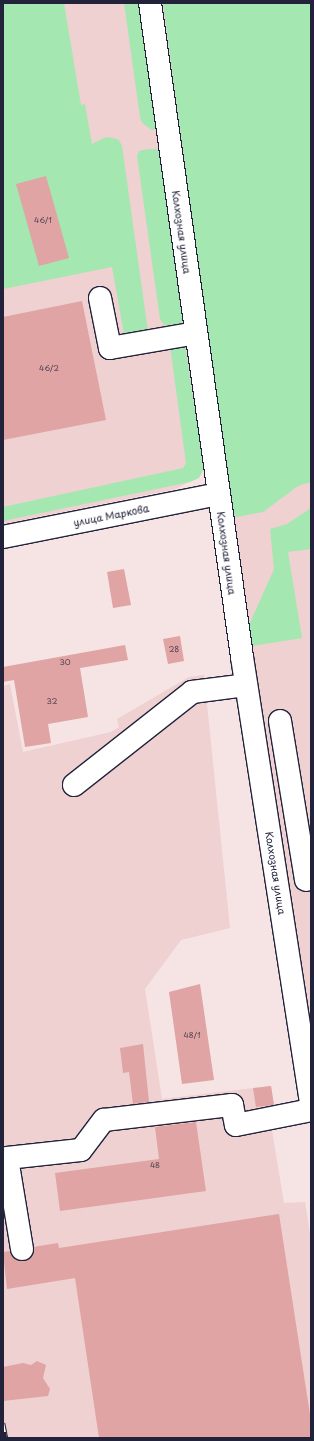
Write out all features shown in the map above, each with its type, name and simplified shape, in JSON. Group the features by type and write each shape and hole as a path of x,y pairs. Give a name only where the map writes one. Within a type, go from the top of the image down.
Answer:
{"street":[{"name":"Колхозная улица","path":"150,3 246,685 278,885 304,999 311,1098"},
{"path":"100,298 110,348 196,333"},
{"name":"улица Маркова","path":"3,536 218,494"},
{"path":"74,785 192,692 246,685"},
{"path":"278,885 309,879 280,721"},
{"path":"22,1249 7,1158 81,1150 104,1120 232,1105 236,1125 311,1098"}],"shaded area":[{"path":"3,3 145,3 207,465 200,476 176,489 3,524"},
{"path":"159,3 311,3 311,1031 254,681"},
{"path":"204,675 230,928 181,940 145,989 162,1099 271,1086 274,1105 268,1106 284,1203 305,1202 311,1240 311,1438 3,1438 3,686 10,684 23,752 111,732 119,727 117,719 189,677"}],"green space":[{"path":"3,3 64,3 81,105 85,104 92,144 106,137 119,140 122,146 148,331 124,334 112,267 3,289"},
{"path":"124,3 140,3 157,129 152,130 142,123 140,117"},
{"path":"163,3 311,3 311,482 298,486 263,512 237,517 232,513"},
{"path":"157,149 159,153 183,321 172,327 164,325 160,319 137,156 139,151"},
{"path":"185,345 204,468 199,478 190,482 3,521 3,507 183,468 186,463 170,346"},
{"path":"311,508 311,549 288,552 302,638 252,646 249,625 274,569 270,529 287,524"}],"building":[{"path":"46,176 69,258 39,266 16,184"},
{"path":"82,301 106,420 3,440 3,317"},
{"path":"124,569 131,605 113,608 107,572"},
{"path":"180,636 184,661 168,664 163,639"},
{"path":"125,645 128,660 80,668 88,717 48,724 51,743 25,747 14,680 3,682 3,667"},
{"path":"200,984 214,1080 182,1084 169,992"},
{"path":"143,1044 149,1102 133,1104 129,1072 123,1073 120,1048"},
{"path":"271,1086 274,1105 256,1107 253,1088"},
{"path":"196,1122 206,1191 60,1211 55,1173 159,1159 155,1127"},
{"path":"279,1214 311,1421 311,1438 99,1438 75,1278 7,1289 3,1252 10,1251 13,1257 24,1261 30,1258 34,1247 39,1246 58,1243 59,1248"},
{"path":"37,1361 46,1365 43,1378 50,1389 48,1396 3,1401 3,1367 23,1363 31,1365"}],"railway":[{"path":"3,1423 6,1438"}]}
